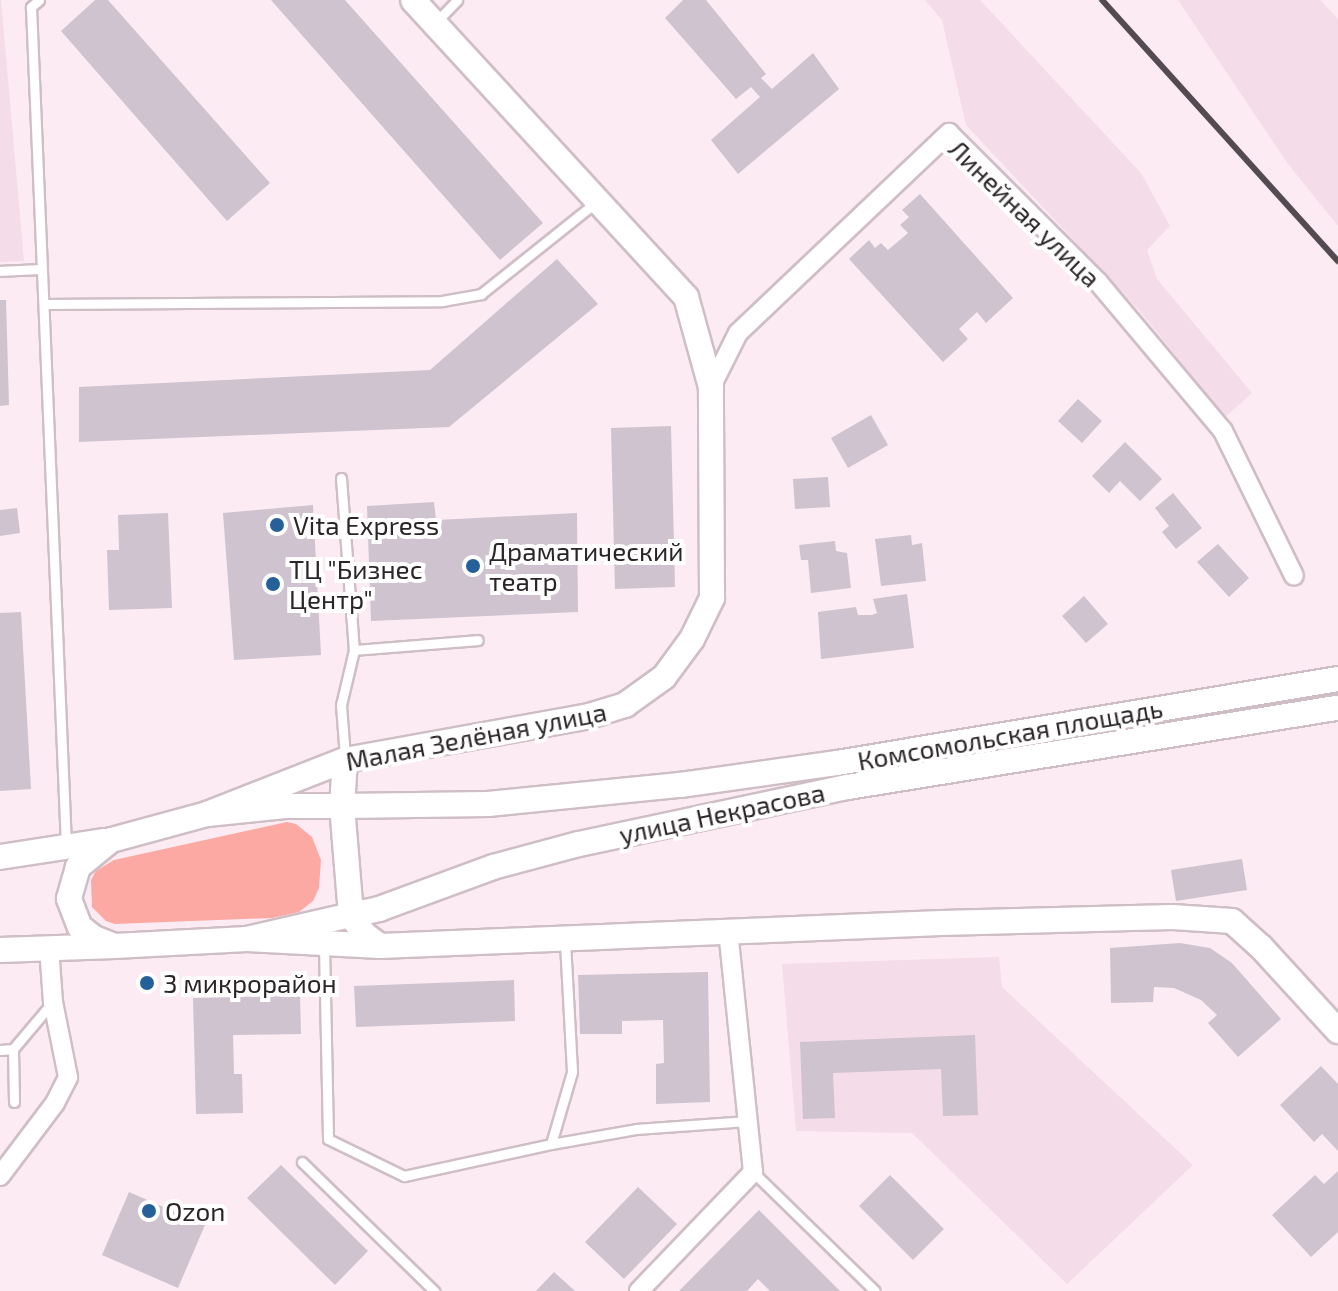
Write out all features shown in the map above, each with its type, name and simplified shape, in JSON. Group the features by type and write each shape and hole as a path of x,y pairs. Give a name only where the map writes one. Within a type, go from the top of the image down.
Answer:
{"main road":[{"name":"Малая Зелёная улица","path":"207,814 345,760 589,716 625,705 664,677 692,639 712,598 711,387 686,297 413,0"},
{"name":"Комсомольская площадь","path":"680,785 837,763 1338,679"},
{"name":"улица Некрасова","path":"0,950 247,939 379,909 493,867 685,819 848,787 1338,708"},
{"path":"345,760 342,806 351,915 364,934 380,946"},
{"name":"улица Некрасова","path":"0,857 111,840 207,814 285,806 488,804 680,785"},
{"name":"улица Некрасова","path":"111,840 78,867 69,899 80,927 94,938 115,946"},
{"path":"247,939 380,946 1173,917 1232,921 1261,947 1338,1031"}],"street":[{"name":"Линейная улица","path":"711,387 738,333 949,133 1098,282 1223,431 1294,576"},
{"path":"639,1291 753,1172 728,932"},
{"path":"0,1176 55,1103 68,1077 53,1002 49,948"}],"lane":[{"path":"39,0 31,7 66,847"},
{"path":"434,24 457,0"},
{"path":"44,304 442,301 481,294 598,201"},
{"path":"0,271 42,269"},
{"path":"341,478 354,650 341,705 345,760"},
{"path":"354,650 478,640"},
{"path":"551,1144 572,1072 565,938"},
{"path":"324,943 328,1139 404,1176 636,1129 748,1121"},
{"path":"14,1102 13,1049 53,1002"},
{"path":"0,1050 13,1049"},
{"path":"302,1162 434,1291"},
{"path":"753,1172 875,1291"}],"shaded area":[{"path":"1,0 24,261 0,262"},
{"path":"925,0 980,0 1141,173 1170,226 1147,250 1157,279 1252,393 1225,417 1139,310 966,125 942,20"},
{"path":"1178,0 1320,0 1338,19 1338,226 1288,164"},
{"path":"287,822 296,824 312,837 321,860 319,888 313,901 299,912 272,918 115,924 106,921 92,907 91,880 96,871 114,860"},
{"path":"999,957 1002,987 1193,1165 1067,1284 912,1133 796,1131 782,964"}],"building":[{"path":"95,0 108,0 270,183 227,221 61,31"},
{"path":"271,0 345,0 543,223 500,260"},
{"path":"683,0 706,0 766,74 761,78 772,89 813,53 839,89 738,174 711,140 760,97 751,87 736,99 665,18"},
{"path":"920,194 1013,298 986,323 977,312 959,329 968,339 943,362 849,259 869,240 875,248 881,243 888,250 908,233 900,225 909,217 902,210"},
{"path":"557,259 598,304 449,427 79,442 79,387 430,370"},
{"path":"0,300 6,300 9,405 0,406"},
{"path":"1078,399 1102,421 1082,443 1058,421"},
{"path":"871,415 888,445 848,468 831,438"},
{"path":"671,426 675,587 615,589 611,428"},
{"path":"1125,442 1162,479 1140,501 1120,481 1109,493 1092,476"},
{"path":"828,477 830,507 795,509 793,479"},
{"path":"1173,493 1202,528 1176,549 1162,532 1169,526 1155,508"},
{"name":"Драматический театр","path":"434,502 436,520 577,513 578,612 371,621 367,506"},
{"name":"ТЦ \"Бизнес Центр\"","path":"313,505 321,655 234,660 223,513"},
{"path":"17,508 20,533 0,536 0,510"},
{"path":"168,513 172,608 109,610 107,550 119,550 118,515"},
{"path":"911,535 912,545 922,543 926,581 881,586 875,539"},
{"path":"835,541 836,551 847,553 851,588 811,593 808,560 801,560 799,545"},
{"path":"1218,544 1249,578 1229,597 1197,562"},
{"path":"907,594 914,648 821,659 818,612 856,607 858,615 872,615 877,613 873,599"},
{"path":"1084,596 1108,624 1086,643 1062,616"},
{"path":"21,612 31,789 0,791 0,613"},
{"path":"1242,859 1247,890 1176,901 1171,870"},
{"path":"1180,943 1210,948 1232,963 1281,1019 1238,1057 1208,1023 1217,1015 1201,1000 1174,988 1154,987 1153,1002 1111,1003 1110,948"},
{"path":"708,972 710,1102 656,1104 656,1064 664,1063 663,1020 622,1021 622,1034 580,1034 578,975"},
{"path":"514,980 515,1021 356,1027 354,986"},
{"path":"300,996 301,1034 233,1035 234,1074 242,1074 243,1113 196,1114 193,998"},
{"path":"975,1035 978,1115 943,1116 941,1069 833,1073 835,1118 803,1119 800,1042"},
{"path":"1321,1066 1338,1084 1338,1151 1322,1134 1314,1142 1280,1105"},
{"path":"281,1165 368,1251 335,1285 247,1198"},
{"path":"1338,1171 1338,1232 1311,1257 1272,1215 1315,1175 1324,1184"},
{"path":"890,1175 944,1229 913,1260 859,1206"},
{"path":"638,1187 677,1224 624,1279 585,1242"},
{"path":"129,1192 205,1225 178,1288 102,1255"},
{"path":"759,1210 840,1291 770,1291 758,1279 747,1291 679,1291"},
{"path":"554,1272 575,1291 536,1291"}],"railway":[{"path":"1102,0 1338,261"}],"place":[{"name":"Vita Express","path":"277,525"},
{"name":"Драматический театр","path":"473,566"},
{"name":"ТЦ \"Бизнес Центр\"","path":"273,584"},
{"name":"3 микрорайон","path":"147,983"},
{"name":"Ozon","path":"149,1211"}]}
